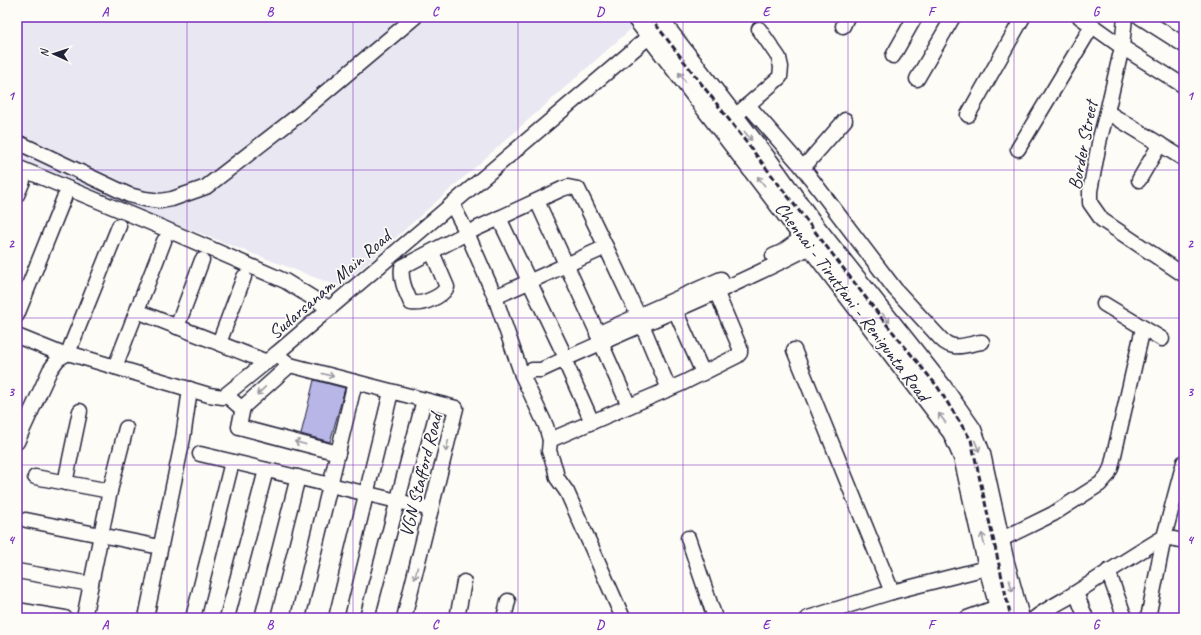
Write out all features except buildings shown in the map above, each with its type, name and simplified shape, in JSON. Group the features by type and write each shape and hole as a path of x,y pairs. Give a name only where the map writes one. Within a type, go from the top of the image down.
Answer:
{"highway":[{"name":"Chennai - Tiruttani - Renigunta Road","path":"637,17 656,26 734,119 768,162 812,224 941,387 971,430 980,454 1000,540 997,565"},
{"name":"Chennai - Tiruttani - Renigunta Road","path":"656,26 721,130 808,241 953,432 964,457 997,565 1018,614"}],"street":[{"path":"17,142 129,195 161,201 172,199 206,186 291,121 415,17"},
{"path":"893,56 915,17"},
{"path":"917,79 953,17"},
{"path":"968,116 1023,17"},
{"path":"1080,17 1122,47 1184,86"},
{"name":"Border Street","path":"1125,17 1122,47 1108,112 1100,138 1090,192 1090,203 1102,220 1184,275"},
{"path":"1140,17 1184,45"},
{"name":"Sudarsanam Main Road","path":"226,395 272,358 452,204 656,26"},
{"path":"1018,149 1092,26"},
{"path":"734,119 780,77 781,67 779,58 760,29"},
{"path":"748,105 803,168 895,289 947,345 958,346 982,342"},
{"path":"1108,112 1184,159"},
{"path":"803,168 845,120"},
{"path":"1139,180 1160,144"},
{"path":"17,167 164,228 285,281 329,308"},
{"path":"17,195 23,181"},
{"path":"432,252 467,233 568,187 578,189 640,320 669,389"},
{"path":"17,315 64,198"},
{"path":"537,201 629,406"},
{"path":"452,204 467,233 527,373 546,426 550,440 549,451 558,478 566,492 623,618"},
{"path":"499,218 530,281 592,422"},
{"path":"17,442 50,370 58,359 66,354 119,226"},
{"path":"115,367 164,241"},
{"path":"527,373 541,370 563,354 729,280 808,241"},
{"path":"495,297 606,247"},
{"path":"177,327 202,260"},
{"path":"219,343 244,277"},
{"path":"640,320 675,310 716,291 729,280"},
{"path":"550,440 669,389 733,359 740,353 740,348 716,291"},
{"path":"1104,304 1162,339"},
{"path":"675,310 703,373"},
{"name":"VGN Stafford Road","path":"137,311 219,343 272,358 290,365 456,408 404,618"},
{"path":"1000,540 1053,514 1100,484 1107,476 1111,468 1143,328"},
{"path":"17,336 66,354 190,390 223,397 226,395 243,408"},
{"path":"794,350 892,592"},
{"path":"290,365 243,408 239,428 338,453"},
{"path":"298,618 355,382"},
{"path":"146,618 183,438 190,390"},
{"path":"336,618 391,392"},
{"path":"367,618 424,400"},
{"path":"65,483 80,411"},
{"path":"84,618 110,490 126,428"},
{"path":"200,454 431,509"},
{"path":"193,618 232,462"},
{"path":"1148,618 1164,537 1184,462"},
{"path":"227,618 266,470"},
{"path":"35,477 110,490"},
{"path":"262,618 298,477"},
{"path":"26,520 160,547"},
{"path":"967,618 1018,614 1076,593 1108,571 1164,537 1184,542"},
{"path":"688,538 715,618"},
{"path":"808,618 892,592 997,565"},
{"path":"17,570 91,584"},
{"path":"1108,571 1125,618"},
{"path":"457,618 464,582"},
{"path":"1076,593 1086,618"},
{"path":"504,618 508,601"},
{"path":"17,610 65,618"}],"shaded area":[{"path":"17,17 626,17 633,27 340,287 17,163"}],"railway":[{"path":"650,17 883,320 937,386 971,440 1011,618"}]}
